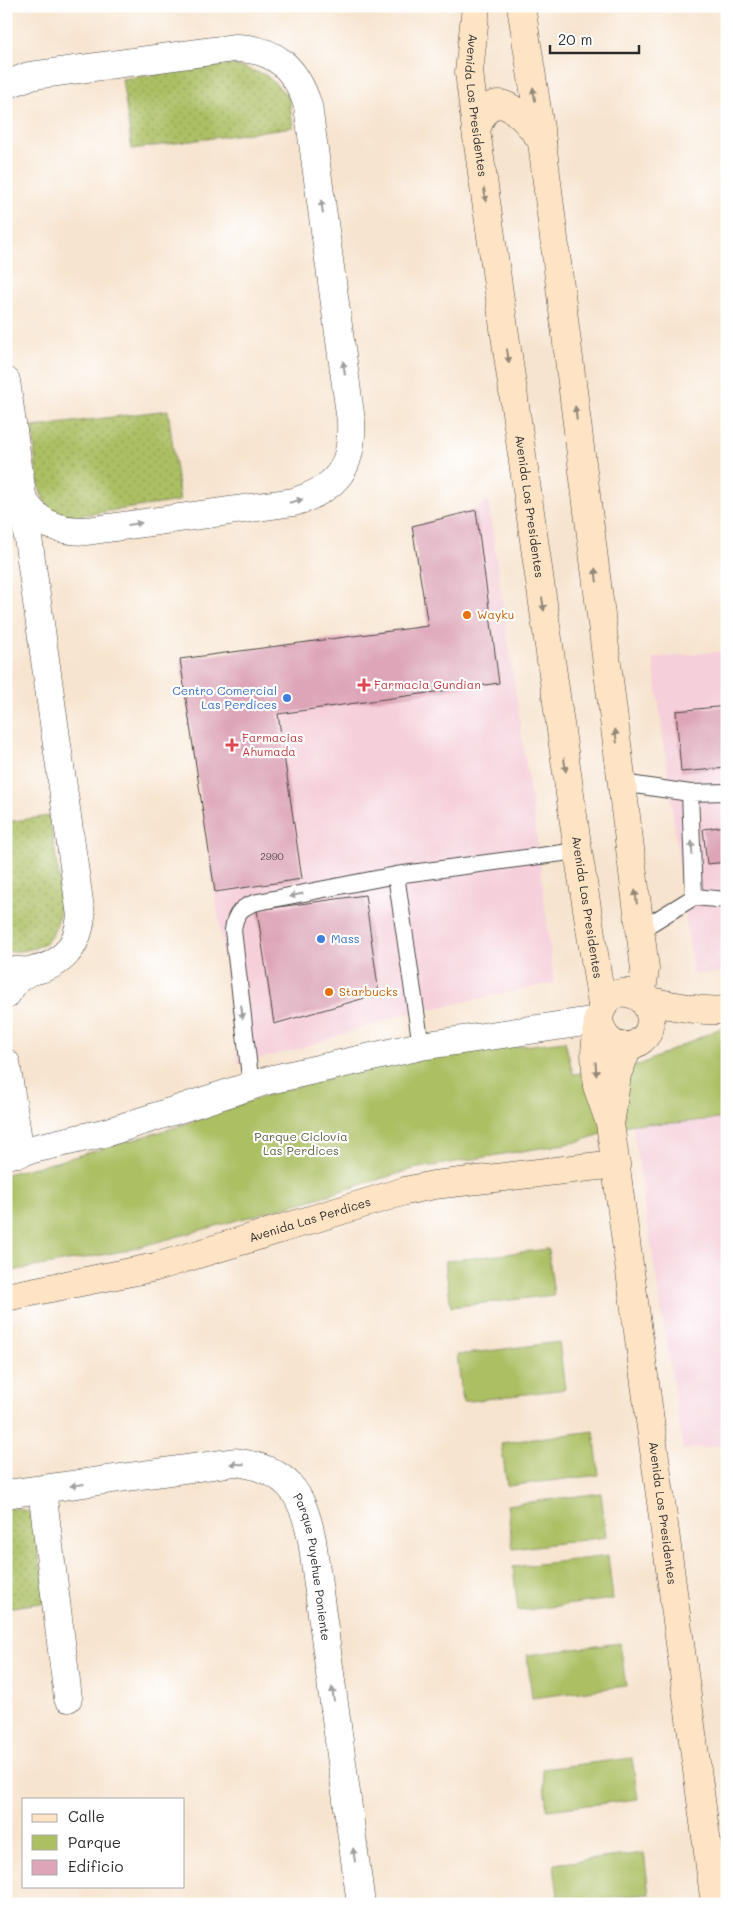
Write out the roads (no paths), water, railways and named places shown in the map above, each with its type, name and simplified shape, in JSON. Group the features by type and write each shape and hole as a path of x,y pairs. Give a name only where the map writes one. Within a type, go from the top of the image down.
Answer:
{"street":[{"path":"462,6 469,72"},
{"name":"Avenida Los Presidentes","path":"476,6 469,72 476,130 600,1013 595,1053 597,1086 610,1123 616,1164 715,1904"},
{"path":"521,6 542,142 640,930 644,969 642,999 650,1010 652,1022 639,1039"},
{"path":"6,85 29,76 247,48 268,53 285,65 299,83 308,106 351,421 351,446 345,467 340,475 323,491 294,502 87,531 69,531 46,525 30,512 24,501"},
{"path":"476,130 480,118 487,110 496,104 504,104 524,117 542,142"},
{"path":"6,381 81,916 80,928 74,944 62,959 48,966 17,971 16,980 6,995"},
{"path":"36,593 40,572 46,558 56,546 65,540 87,531"},
{"path":"620,993 631,993 642,999 724,1010 618,1045 607,1039 600,1013 610,997 620,993"},
{"path":"6,1063 13,1154 108,1132 269,1080 421,1046 600,1013"},
{"name":"Avenida Los Presidentes","path":"610,1123 617,1074 639,1039"},
{"name":"Avenida Las Perdices","path":"6,1298 156,1267 405,1191 434,1185 616,1164"},
{"name":"Parque Puyehue Poniente","path":"6,1494 235,1462 258,1465 283,1479 297,1493 306,1510 312,1540 361,1904"},
{"path":"42,1490 68,1698"}],"lane":[{"path":"622,783 690,793 727,792"},
{"path":"690,793 694,897"},
{"path":"251,1086 233,930 236,917 246,905 396,875 578,851"},
{"path":"396,875 421,1046"},
{"path":"640,930 694,897 727,900"}],"place":[{"name":"Wayku","path":"467,615"},
{"name":"Farmacia Gundian","path":"364,685"},
{"name":"Centro Comercial Las Perdices","path":"287,698"},
{"name":"Farmacias Ahumada","path":"232,745"},
{"name":"Mass","path":"321,939"},
{"name":"Starbucks","path":"329,992"}],"park label":[{"name":"Parque Ciclovía Las Perdices","path":"301,1144"}]}
